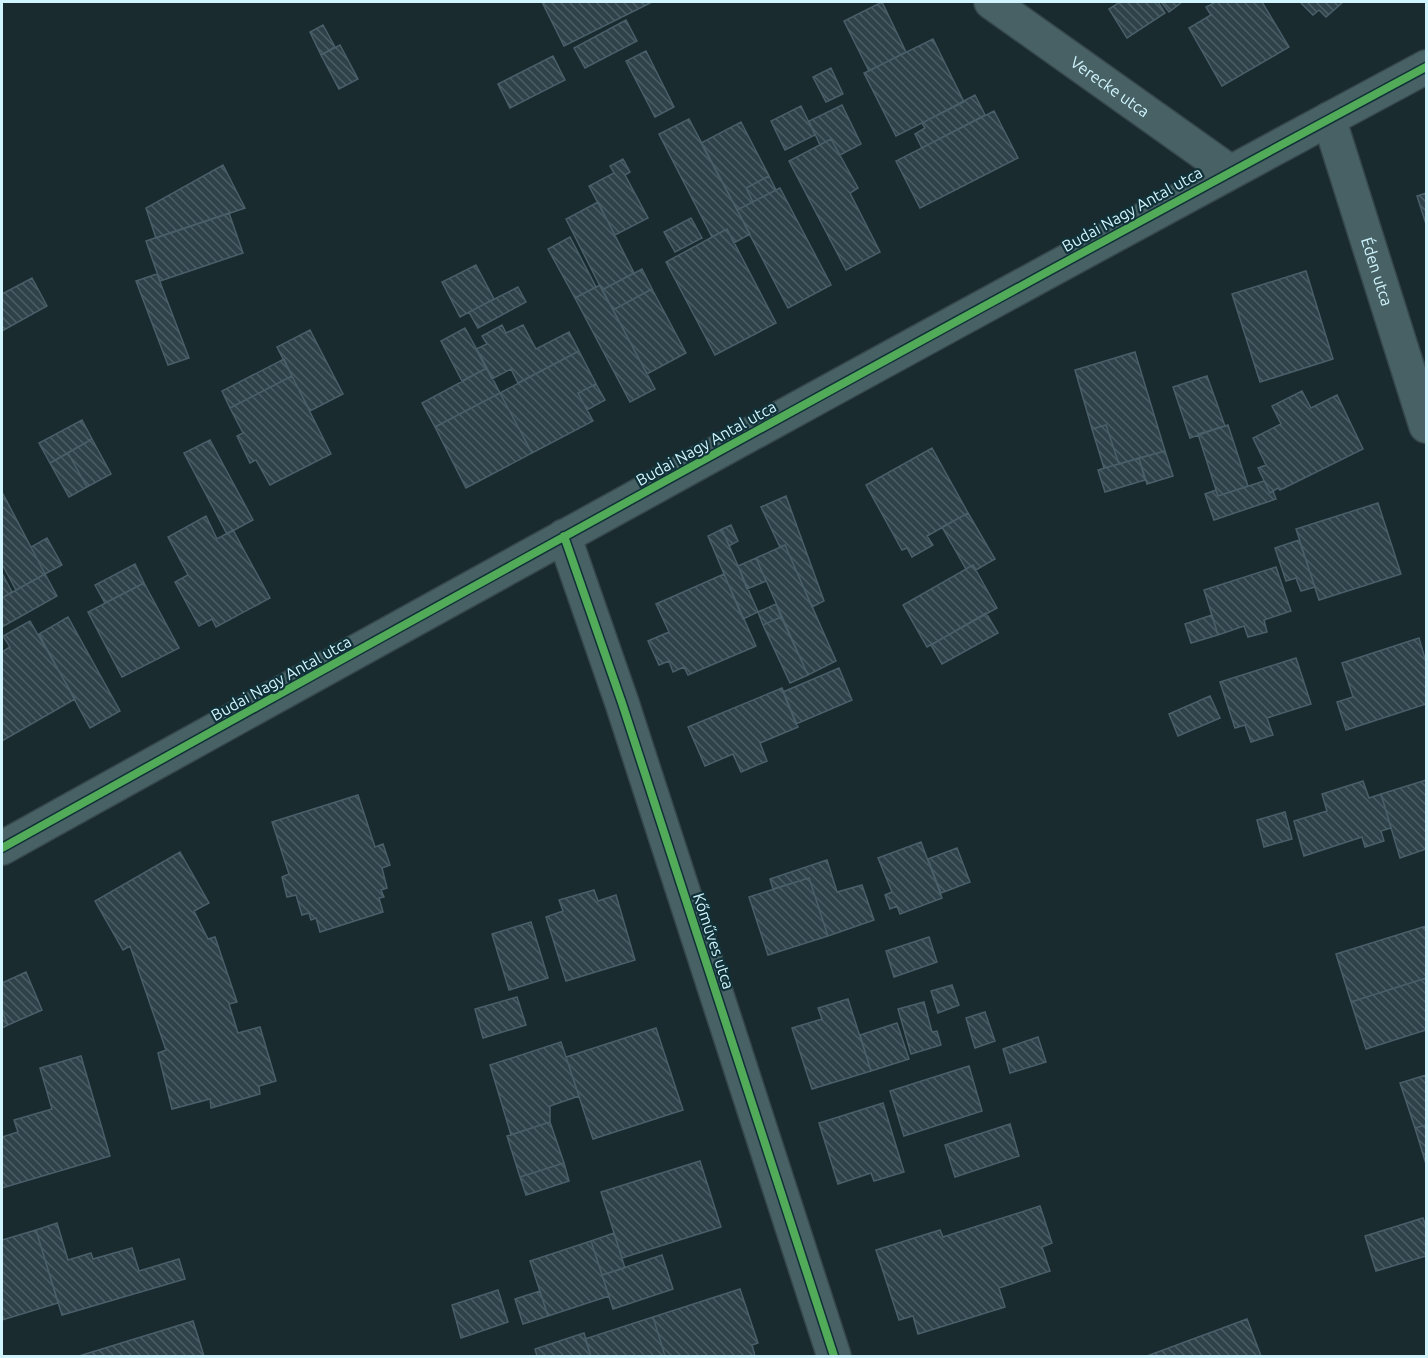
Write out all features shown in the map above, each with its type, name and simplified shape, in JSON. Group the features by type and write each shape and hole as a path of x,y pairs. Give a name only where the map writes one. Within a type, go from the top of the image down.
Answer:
{"street":[{"name":"Verecke utca","path":"991,2 1229,171"},
{"name":"Budai Nagy Antal utca","path":"2,848 1229,171 1426,67"},
{"name":"Éden utca","path":"1329,119 1426,426"},
{"name":"Kőműves utca","path":"564,536 626,714 834,1356"}],"building":[{"path":"542,2 652,2 564,46"},
{"path":"882,2 906,52 869,71 844,21"},
{"path":"1120,2 1158,2 1165,13 1127,38 1109,9"},
{"path":"1161,2 1182,2 1169,12"},
{"path":"1216,2 1262,2 1289,47 1222,86 1189,28 1211,15 1206,7"},
{"path":"1300,2 1343,2 1326,17 1319,10 1313,15"},
{"path":"626,20 637,41 585,68 574,48"},
{"path":"323,25 335,47 321,55 310,32"},
{"path":"933,39 964,102 896,136 864,73"},
{"path":"340,45 358,79 339,89 321,55"},
{"path":"646,51 674,107 655,117 626,61"},
{"path":"553,56 565,80 510,108 498,84"},
{"path":"831,68 843,94 826,102 813,77"},
{"path":"975,95 985,115 922,148 915,134 925,128 922,123"},
{"path":"842,105 861,144 840,155 831,139 820,145 809,121"},
{"path":"801,106 815,135 785,150 771,121"},
{"path":"994,111 1018,158 920,208 896,161"},
{"path":"689,119 750,234 734,243 727,229 712,237 659,134"},
{"path":"741,122 769,176 746,188 753,202 737,210 701,143"},
{"path":"831,139 858,188 850,193 880,252 846,270 789,161"},
{"path":"623,159 630,172 625,175 648,218 615,235 589,186 614,173 610,166"},
{"path":"223,165 245,208 156,238 146,208"},
{"path":"769,176 776,190 753,202 746,188"},
{"path":"780,188 831,285 788,308 737,210"},
{"path":"1426,193 1426,224 1417,196"},
{"path":"598,202 634,273 602,290 566,219"},
{"path":"229,213 243,253 160,281 146,241"},
{"path":"691,218 702,238 675,252 664,232"},
{"path":"727,229 776,323 715,355 666,262"},
{"path":"570,237 596,287 575,298 548,249"},
{"path":"476,265 494,299 460,317 442,282"},
{"path":"642,269 652,289 613,310 602,290"},
{"path":"1306,271 1333,359 1260,382 1232,294"},
{"path":"157,274 189,358 168,365 136,281"},
{"path":"32,278 47,306 2,331 2,294"},
{"path":"600,285 655,389 630,402 575,298"},
{"path":"518,287 526,302 478,328 469,312"},
{"path":"652,289 686,353 647,374 613,310"},
{"path":"502,325 506,333 523,325 536,349 569,332 579,351 518,383 511,369 492,379 476,349 487,344 482,336"},
{"path":"465,328 487,368 462,381 441,341"},
{"path":"310,330 343,394 310,411 277,347"},
{"path":"579,351 596,384 578,393 593,421 532,453 500,393"},
{"path":"1135,352 1165,451 1119,464 1106,425 1092,429 1075,370"},
{"path":"284,359 292,376 230,408 222,391"},
{"path":"487,368 500,393 435,427 422,403"},
{"path":"292,376 331,454 270,485 256,460 250,463 237,436 243,433 230,408"},
{"path":"1207,376 1225,426 1190,438 1173,387"},
{"path":"596,384 605,400 587,410 578,393"},
{"path":"1302,391 1311,408 1337,395 1363,449 1270,493 1258,468 1266,465 1253,438 1281,424 1272,406"},
{"path":"500,393 532,453 466,488 435,427"},
{"path":"82,420 92,439 50,463 39,443"},
{"path":"1106,425 1119,464 1104,468 1092,429"},
{"path":"1228,425 1248,486 1218,496 1198,434"},
{"path":"92,439 111,474 87,487 68,453"},
{"path":"210,440 253,520 227,534 184,453"},
{"path":"932,448 968,513 927,536 933,545 912,557 907,548 902,550 866,485"},
{"path":"1165,451 1173,476 1147,484 1139,458"},
{"path":"68,453 87,487 69,497 50,463"},
{"path":"1139,458 1145,480 1105,492 1098,470"},
{"path":"1264,481 1270,493 1273,491 1276,499 1214,520 1205,494 1216,490 1218,496"},
{"path":"2,492 45,574 16,590 2,564"},
{"path":"786,496 824,601 812,607 785,545 780,547 761,507"},
{"path":"1378,503 1401,574 1319,600 1296,529"},
{"path":"968,513 995,559 976,570 973,565 966,569 942,527"},
{"path":"206,516 217,539 233,530 270,598 216,627 212,619 199,626 175,582 188,575 168,537"},
{"path":"731,525 738,541 729,546 722,529"},
{"path":"722,529 758,612 743,619 708,536"},
{"path":"47,538 62,565 45,574 31,547"},
{"path":"1299,540 1315,587 1301,591 1296,578 1286,581 1275,548"},
{"path":"785,545 836,661 808,675 756,558"},
{"path":"756,558 766,581 747,589 738,566"},
{"path":"135,564 144,583 105,603 95,585"},
{"path":"973,565 997,608 927,647 903,605"},
{"path":"1276,567 1291,611 1264,620 1267,632 1248,637 1244,626 1218,635 1204,590"},
{"path":"2,573 12,592 2,598"},
{"path":"45,574 57,596 2,627 2,598"},
{"path":"724,574 756,646 688,675 684,667 673,672 669,661 659,665 648,641 669,632 656,604"},
{"path":"144,583 179,648 122,677 88,612"},
{"path":"776,604 781,617 763,625 758,612"},
{"path":"986,613 998,633 942,664 931,645"},
{"path":"1212,615 1218,635 1191,643 1185,624"},
{"path":"68,617 120,711 90,728 39,634"},
{"path":"781,617 808,675 790,683 763,625"},
{"path":"30,621 75,699 2,741 2,652 10,647 3,636"},
{"path":"1419,638 1426,662 1426,704 1346,730 1337,702 1353,697 1342,663"},
{"path":"1296,658 1311,704 1267,718 1273,735 1251,742 1245,725 1235,728 1220,682"},
{"path":"839,668 852,700 796,724 783,692"},
{"path":"782,688 798,727 760,743 767,761 741,772 733,754 705,766 688,727"},
{"path":"1210,696 1220,718 1178,736 1169,714"},
{"path":"1426,780 1426,849 1400,858 1381,794"},
{"path":"1363,781 1369,798 1381,794 1391,828 1381,831 1384,841 1365,847 1362,837 1304,856 1294,821 1327,811 1322,794"},
{"path":"358,795 375,847 383,844 390,865 382,868 387,888 381,890 384,897 379,898 383,912 320,932 316,918 311,920 309,913 302,915 296,895 287,897 282,877 289,874 272,822"},
{"path":"1285,812 1292,839 1264,847 1257,820"},
{"path":"921,842 942,898 900,914 897,906 890,909 885,895 892,892 878,858"},
{"path":"957,848 970,882 941,893 928,859"},
{"path":"180,852 209,903 194,911 208,939 215,937 237,1002 229,1004 238,1033 260,1027 276,1081 259,1086 260,1094 211,1108 210,1099 172,1109 158,1053 166,1050 130,946 123,950 95,901"},
{"path":"827,860 837,892 862,885 874,920 828,936 809,878 773,889 770,879"},
{"path":"809,878 828,936 768,955 749,897"},
{"path":"594,890 598,901 616,895 635,960 566,981 546,917 563,911 559,900"},
{"path":"531,922 548,978 509,990 492,934"},
{"path":"1426,926 1426,978 1351,1002 1336,954"},
{"path":"929,937 937,962 894,977 886,951"},
{"path":"26,972 42,1010 8,1025 2,1011 2,983"},
{"path":"1426,978 1426,1030 1366,1049 1351,1002"},
{"path":"952,985 959,1005 938,1013 931,991"},
{"path":"517,997 526,1025 483,1038 475,1009"},
{"path":"848,999 871,1071 812,1089 792,1028 822,1019 818,1008"},
{"path":"924,1002 932,1032 937,1031 941,1045 911,1054 898,1009"},
{"path":"2,1011 8,1025 2,1028"},
{"path":"985,1012 995,1041 975,1048 966,1018"},
{"path":"897,1023 909,1059 871,1071 860,1035"},
{"path":"656,1028 683,1110 593,1139 566,1057"},
{"path":"1038,1037 1046,1062 1010,1073 1003,1049"},
{"path":"561,1042 579,1096 550,1106 550,1122 511,1135 490,1065"},
{"path":"81,1056 110,1156 2,1188 2,1137 18,1132 14,1120 52,1109 40,1068"},
{"path":"969,1066 982,1111 904,1136 890,1091"},
{"path":"1426,1075 1426,1125 1415,1128 1400,1083"},
{"path":"883,1103 904,1172 874,1181 871,1173 838,1184 819,1123"},
{"path":"550,1122 564,1163 520,1177 507,1136"},
{"path":"1010,1124 1019,1156 955,1177 945,1145"},
{"path":"1426,1125 1426,1164 1415,1128"},
{"path":"700,1161 721,1227 622,1258 601,1192"},
{"path":"564,1163 569,1181 526,1195 520,1177"},
{"path":"1040,1206 1052,1243 1042,1247 1050,1271 999,1288 1005,1307 918,1334 913,1316 899,1320 876,1250 940,1230 943,1237"},
{"path":"1423,1218 1426,1227 1426,1256 1376,1271 1365,1236"},
{"path":"57,1223 68,1260 91,1253 93,1259 132,1248 139,1271 179,1259 185,1279 62,1315 36,1230"},
{"path":"36,1230 58,1303 2,1320 2,1240"},
{"path":"614,1233 625,1268 602,1275 591,1241"},
{"path":"591,1241 609,1296 548,1316 530,1261"},
{"path":"662,1255 673,1289 613,1309 602,1275"},
{"path":"740,1289 758,1343 752,1345 755,1356 665,1356 653,1317"},
{"path":"498,1290 508,1322 461,1338 452,1305"},
{"path":"540,1291 548,1316 523,1324 515,1299"},
{"path":"653,1317 665,1356 591,1356 585,1339"},
{"path":"1247,1319 1261,1356 1147,1356"},
{"path":"193,1321 204,1356 79,1356"},
{"path":"584,1333 591,1356 537,1356 535,1349"}],"cycle path":[{"path":"2,848 712,455 1426,67"},
{"path":"564,536 622,703 834,1356"}]}
